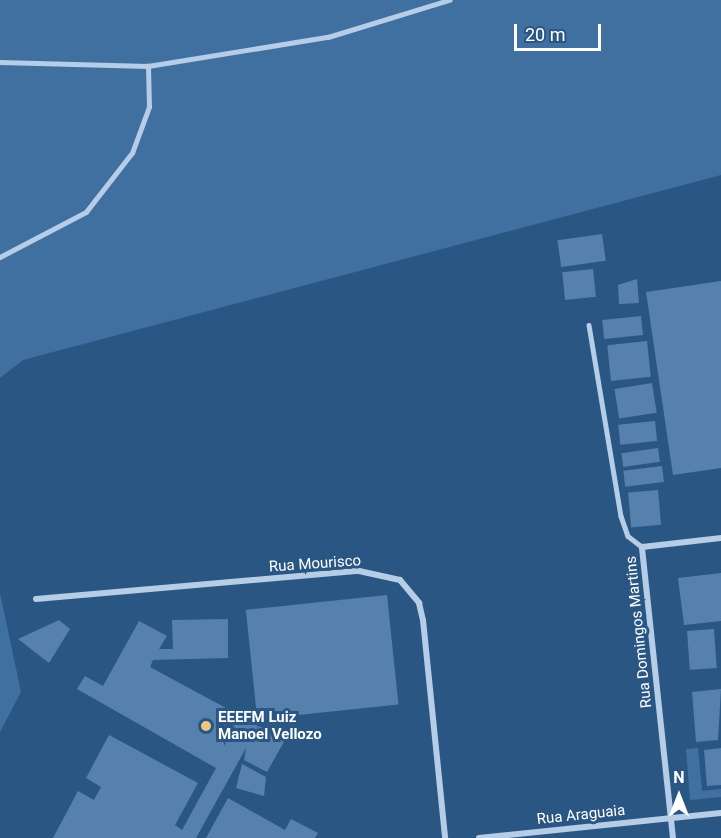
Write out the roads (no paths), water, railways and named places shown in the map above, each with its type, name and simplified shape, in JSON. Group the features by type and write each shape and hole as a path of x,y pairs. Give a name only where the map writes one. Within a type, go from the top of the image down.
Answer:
{"street":[{"path":"642,547 721,538"},
{"name":"Rua Domingos Martins","path":"642,547 673,838"},
{"name":"Rua Mourisco","path":"36,600 359,571 400,580 419,603 423,620 445,838"},
{"name":"Rua Araguaia","path":"479,838 721,813"}],"lane":[{"path":"0,62 148,66 328,37 449,0"},
{"path":"0,257 86,212 132,153 149,107 148,66"},
{"name":"Rua Domingos Martins","path":"589,325 621,516 628,536 642,547"}],"place":[{"name":"EEEFM Luiz Manoel Vellozo","path":"206,726"}]}
